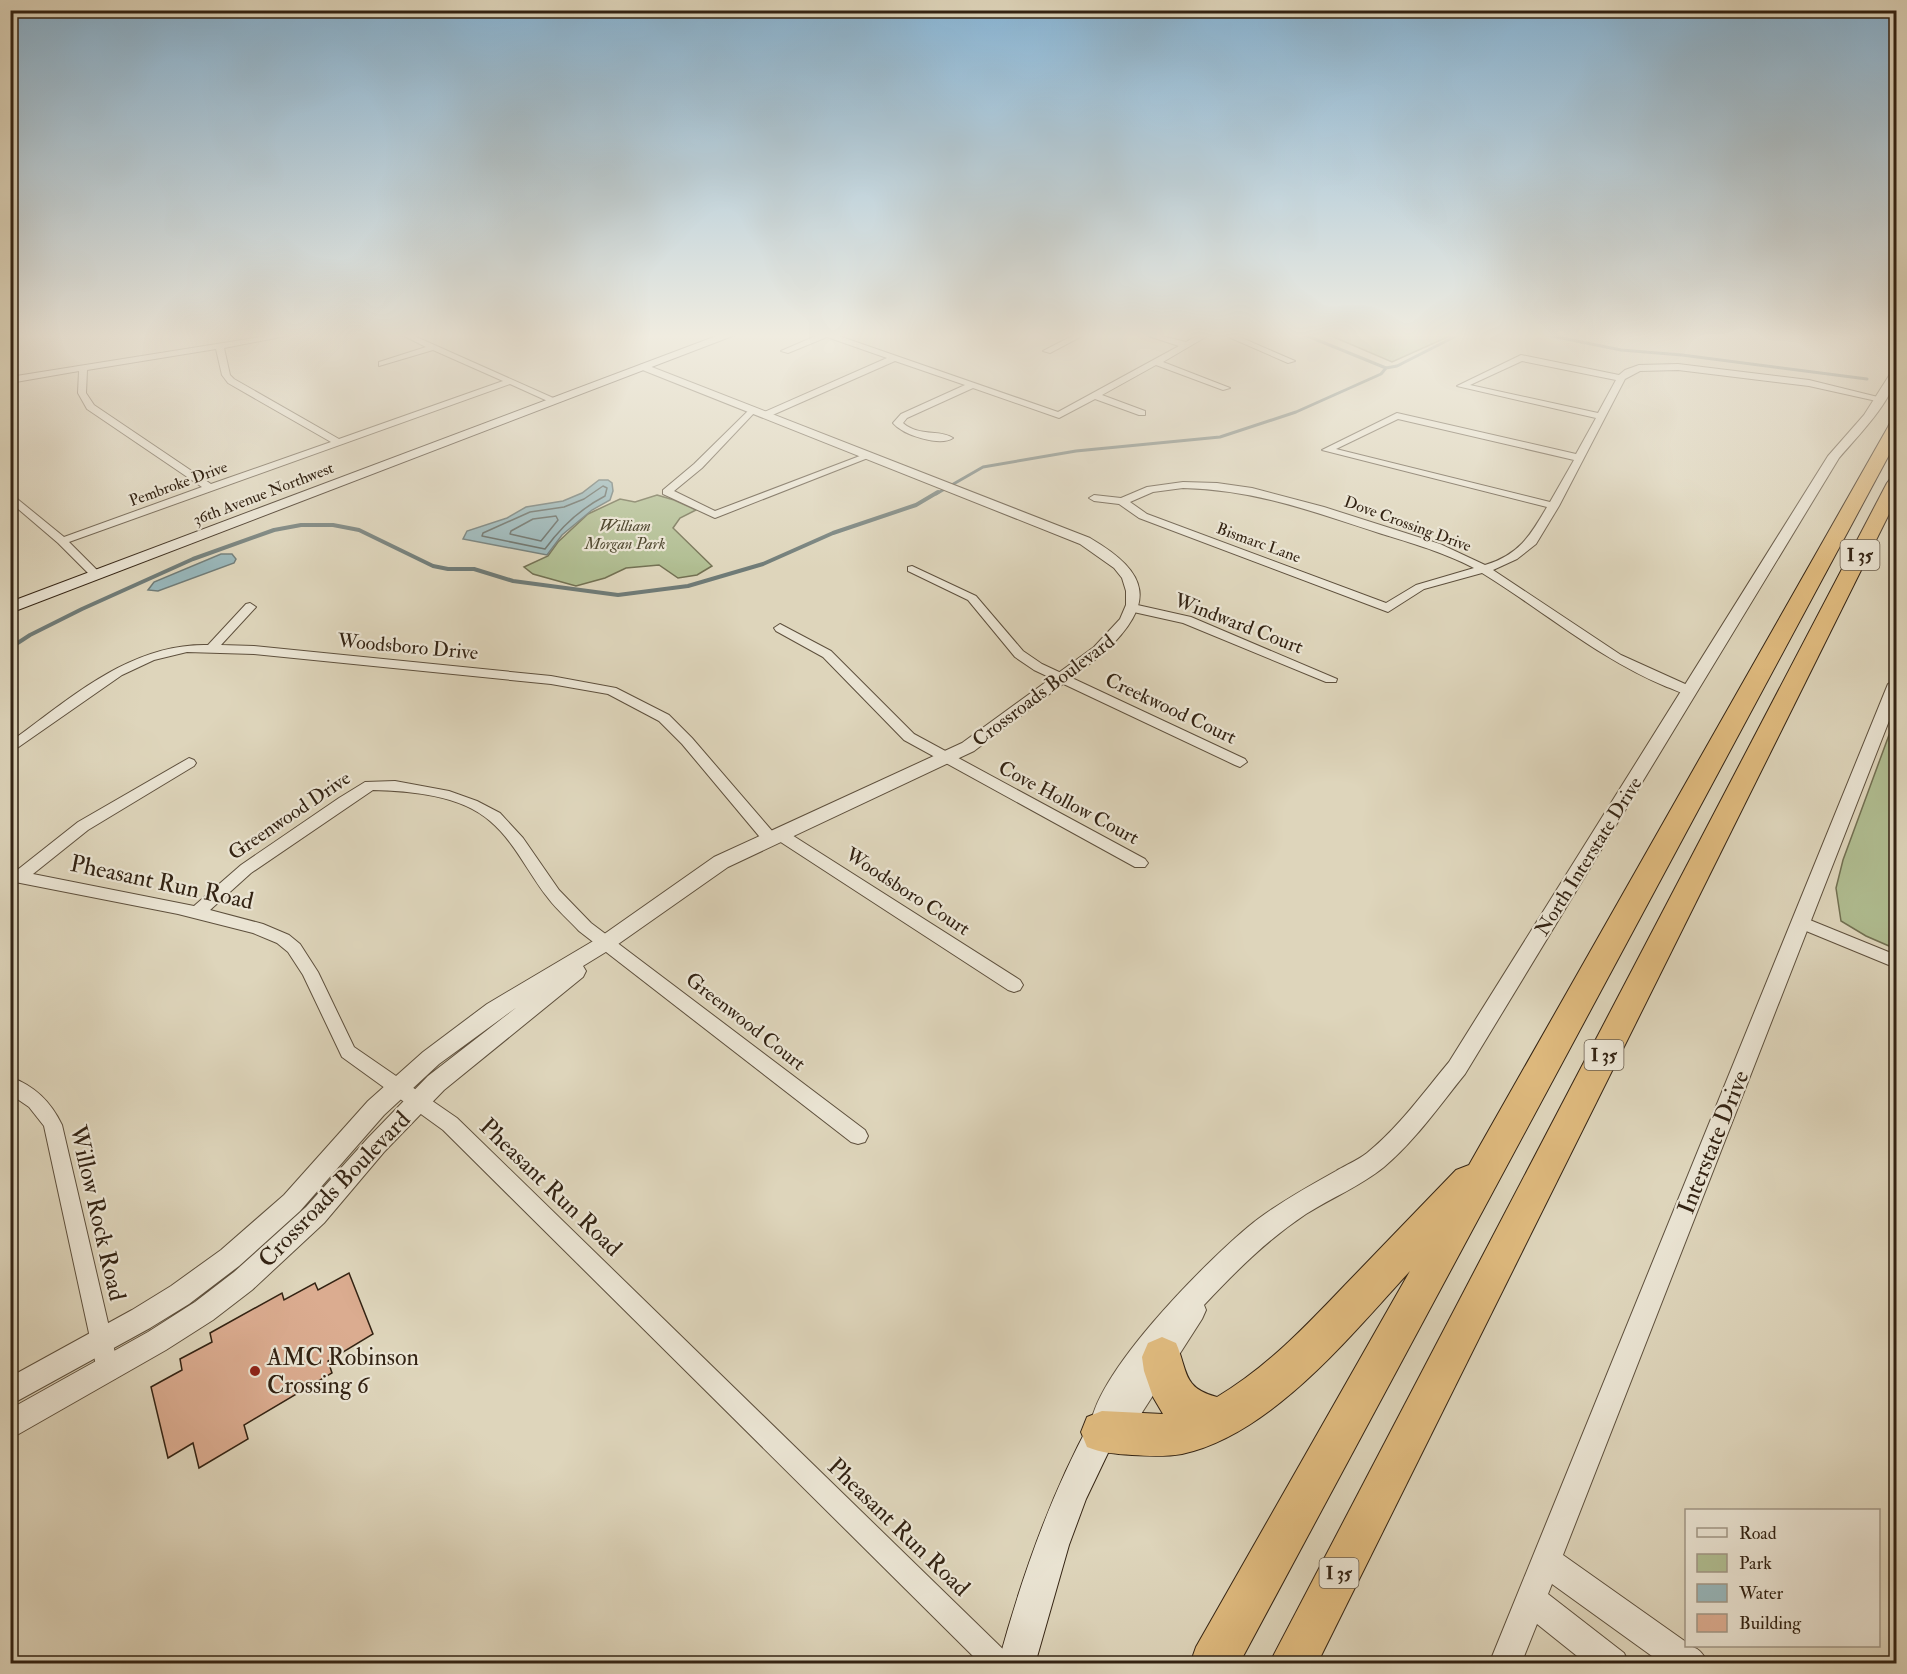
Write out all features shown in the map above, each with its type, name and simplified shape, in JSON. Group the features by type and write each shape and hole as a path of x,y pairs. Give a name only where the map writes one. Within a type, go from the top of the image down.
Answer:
{"highway":[{"name":"I 35","path":"1213,1664 1896,427"},
{"name":"I 35","path":"1292,1664 1896,483"},
{"path":"1102,1432 1162,1436 1179,1434 1220,1418 1287,1369 1327,1332 1496,1152"},
{"path":"1162,1357 1166,1381 1179,1402 1196,1412 1220,1418"}],"main road":[{"name":"36th Avenue Northwest","path":"10,608 523,413"},
{"name":"North Interstate Drive","path":"1016,1664 1035,1591 1051,1544 1080,1472 1102,1432"}],"street":[{"path":"99,413 210,488"},
{"path":"288,413 338,442"},
{"name":"Pembroke Drive","path":"62,541 420,413"},
{"path":"749,413 698,466 667,492 715,515 868,456"},
{"path":"760,413 1076,537 1104,552 1121,566 1131,580 1133,608"},
{"path":"765,415 769,413"},
{"path":"910,413 898,423 902,427 924,436 948,438"},
{"path":"1054,413 1059,415"},
{"path":"1055,425 1059,415 1063,413"},
{"path":"1588,413 1601,416"},
{"path":"1483,569 1513,557 1532,543 1603,413"},
{"name":"North Interstate Drive","path":"1102,1432 1109,1405 1159,1334 1238,1251 1267,1227 1374,1161 1405,1132 1457,1068 1834,456 1869,413"},
{"path":"1554,506 1327,450 1397,416 1579,458"},
{"name":"Dove Crossing Drive","path":"1122,501 1141,492 1169,487 1216,487 1261,492 1309,505 1465,559 1610,654 1651,676 1689,691"},
{"path":"10,496 102,573"},
{"path":"1094,498 1122,501"},
{"name":"Bismarc Lane","path":"1122,501 1143,516 1388,608 1409,591 1483,569"},
{"name":"Creekwood Court","path":"912,569 972,598 1019,654 1038,667 1240,762"},
{"path":"213,647 250,607"},
{"name":"Crossroads Boulevard","path":"10,1392 102,1343 180,1295 259,1234 292,1203 376,1108 436,1083 581,966 607,942 707,870 774,836 946,759 992,731 1117,633 1133,608"},
{"name":"Windward Court","path":"1133,608 1187,620 1331,680"},
{"name":"Cove Hollow Court","path":"780,628 827,654 901,732 946,759 1140,863"},
{"name":"Woodsboro Drive","path":"10,749 128,666 176,650 213,647 551,680 611,692 644,706 674,727 774,836"},
{"name":"Interstate Drive","path":"1531,1600 1896,684"},
{"path":"15,876 83,826 189,763"},
{"name":"Greenwood Drive","path":"197,913 227,884 262,856 370,785 395,786 444,794 472,804 495,817 518,842 553,894 585,927 607,942"},
{"name":"Woodsboro Court","path":"774,836 1014,985"},
{"name":"Pheasant Run Road","path":"15,876 197,913 257,928 289,944 310,972 348,1052 459,1132 1000,1664"},
{"path":"1800,922 1896,962"},
{"name":"Greenwood Court","path":"607,942 858,1136"},
{"name":"Willow Rock Road","path":"10,1085 30,1093 53,1125 108,1371"},
{"name":"Crossroads Boulevard","path":"10,1425 108,1371 204,1311 243,1281 315,1215 376,1145 408,1095"},
{"name":"North Interstate Drive","path":"1102,1432 1124,1415 1212,1278"},
{"path":"1546,1561 1646,1634 1692,1664"},
{"path":"1504,1664 1531,1600 1613,1664"}],"green space":[{"name":"William Morgan Park","path":"657,495 696,510 680,518 673,528 712,566 697,575 678,578 659,565 626,568 605,578 576,586 533,574 524,567 548,556 558,542 588,514 620,499 635,502"},
{"path":"1896,716 1896,949 1866,936 1841,921 1836,888 1843,860"}],"water":[{"path":"599,480 608,480 612,483 613,491 610,500 592,510 562,535 547,555 463,539 467,531 507,518 526,507 563,501 582,493"},
{"path":"221,554 232,554 236,559 234,563 158,591 148,590 154,582"}],"building":[{"name":"AMC Robinson Crossing 6","path":"349,1273 373,1334 328,1361 332,1373 244,1425 248,1439 199,1468 193,1443 168,1458 151,1387 182,1370 180,1359 212,1342 210,1333 282,1293 284,1300 315,1283 318,1290"}],"waterway":[{"path":"936,494 983,467 1076,451 1220,437 1293,413"},
{"path":"10,648 30,635 82,609 193,559 274,530 301,525 333,525 359,530 433,566 448,569 474,569 513,581 618,595 688,586 763,564 833,533 916,505 938,492"}],"place":[{"name":"AMC Robinson Crossing 6","path":"255,1371"}]}
